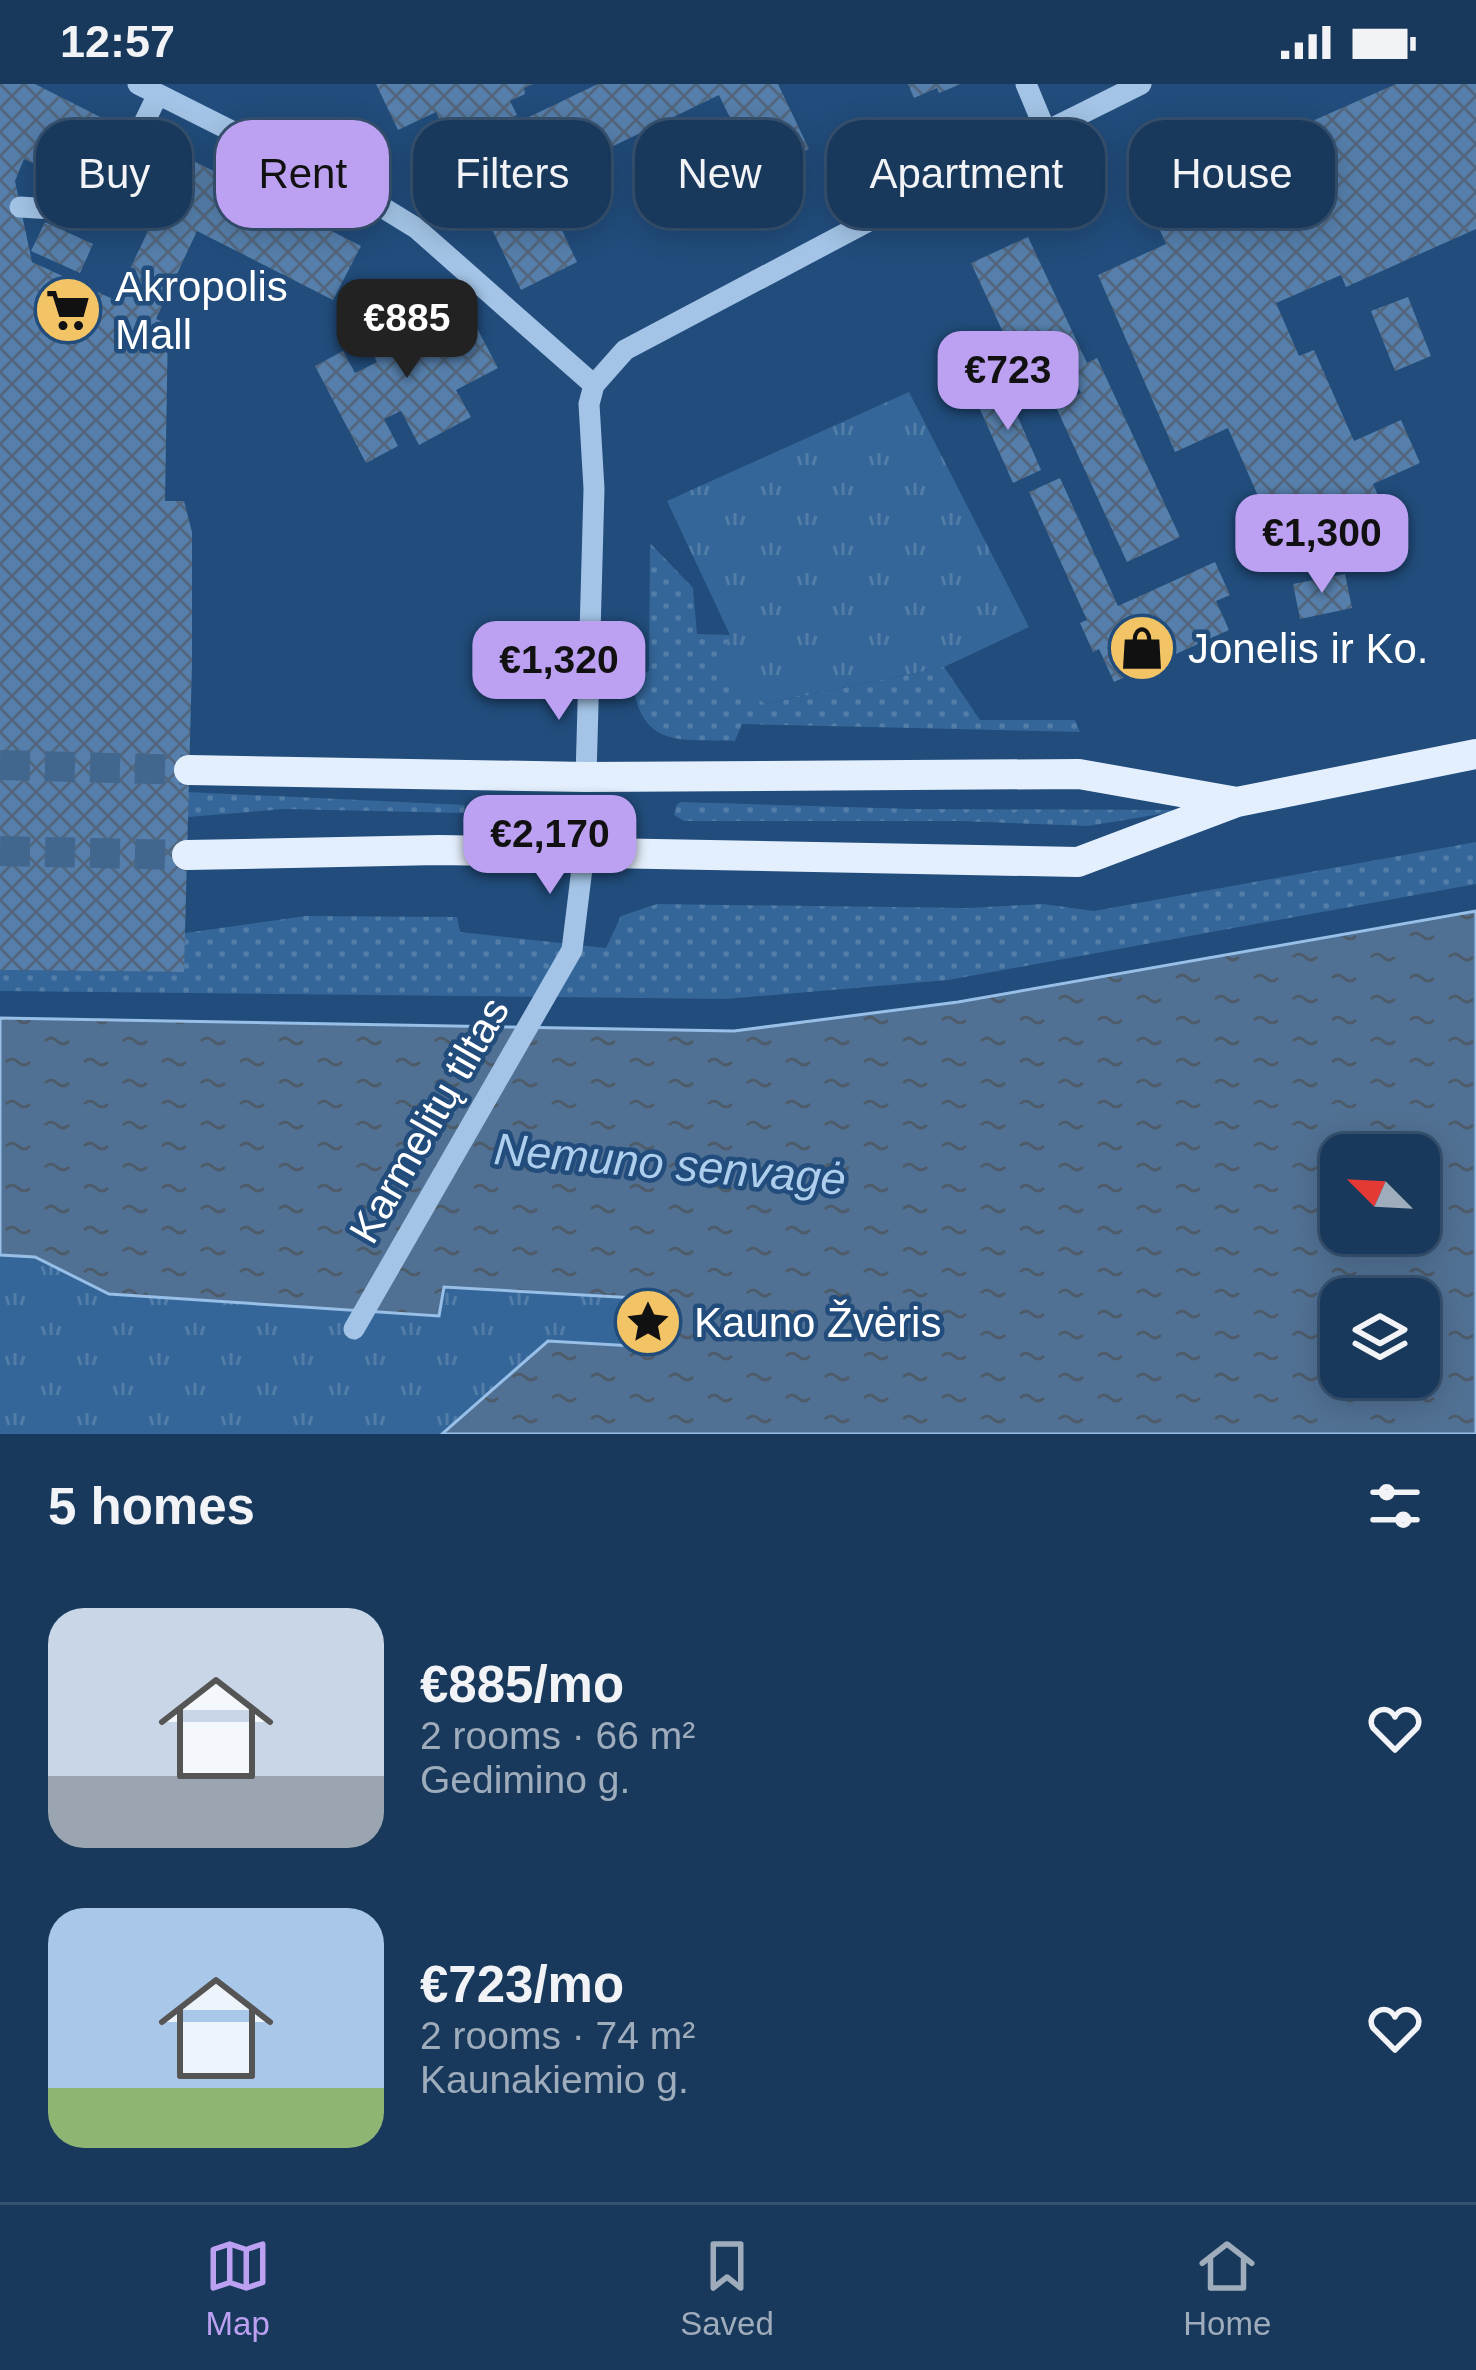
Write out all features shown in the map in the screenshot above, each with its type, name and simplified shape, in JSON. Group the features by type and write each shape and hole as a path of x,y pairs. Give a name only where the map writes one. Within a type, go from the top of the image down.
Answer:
{"main road":[{"path":"187,855 439,850 1078,862 1237,802 1476,754"},
{"path":"189,770 586,778 1079,774 1237,802"}],"street":[{"path":"1026,84 1041,120"},
{"path":"1068,120 1141,84"},
{"path":"20,207 101,212 148,89 377,204 416,229 593,385"},
{"path":"586,778 594,489 589,404 593,385 625,350 856,228"},
{"name":"Karmelitų tiltas","path":"354,1329 572,950 584,852"}],"green space":[{"path":"909,392 1029,627 944,667 765,704 714,668 730,635 667,501"},
{"path":"650,543 693,588 697,634 730,635 765,704 944,667 980,720 1075,720 1080,732 742,724 735,741 665,736 644,718 632,679 649,671"},
{"path":"188,792 465,805 464,813 285,809 188,817"},
{"path":"682,802 1185,810 1088,826 684,821 674,815"},
{"path":"1476,842 1476,884 948,980 726,999 0,991 0,970 183,972 185,933 306,916 457,917 460,932 606,948 621,916 657,904 968,908 1043,904 1094,911"},
{"path":"0,1255 34,1256 110,1294 439,1316 443,1287 653,1299 671,1307 672,1338 651,1347 548,1341 442,1434 0,1434"}],"water":[{"name":"Nemuno senvagė","path":"1476,911 1476,1434 442,1434 548,1341 651,1347 672,1338 671,1308 653,1299 444,1287 439,1316 109,1294 35,1257 0,1255 0,1018 734,1031 958,1002"}],"building":[{"path":"0,84 35,84 106,120 36,120 36,164 24,159 15,181 32,262 115,300 150,228 192,228 192,160 216,172 216,228 326,228 361,246 333,300 197,231 156,319 168,324 165,501 184,501 192,532 184,972 0,970"},
{"path":"376,84 533,84 510,101 517,115 510,120 440,120 436,112 398,130"},
{"path":"598,84 778,84 795,120 731,120 719,95 667,120 635,120 635,136 611,147 611,120 522,120"},
{"path":"908,84 961,84 914,98"},
{"path":"1396,84 1476,84 1476,229 1346,287 1341,275 1276,303 1299,356 1314,350 1354,441 1401,420 1420,463 1373,484 1390,523 1317,555 1306,529 1278,541 1228,428 1175,452 1098,275 1166,244 1159,228 1335,228 1335,120 1315,120"},
{"path":"42,228 58,228 93,244 80,273 31,251"},
{"path":"491,228 561,228 577,262 521,290"},
{"path":"1028,237 1087,363 1097,358 1180,537 1127,562 1055,405 1081,393 1070,370 1057,376 1049,358 1021,371 971,263"},
{"path":"1408,297 1431,356 1395,371 1371,311"},
{"path":"416,308 431,335 470,315 498,368 456,390 471,417 419,445 401,411 384,419 398,446 366,463 315,366 343,351 355,373 377,362 363,335"},
{"path":"1003,383 1041,470 1013,483 974,396"},
{"path":"1060,478 1118,606 1215,562 1230,595 1216,601 1229,630 1114,682 1080,623 1087,620 1029,492"},
{"path":"1345,574 1352,608 1300,619 1293,584"}],"tunnel":[{"path":"0,765 189,770"},
{"path":"0,851 187,855"}],"place":[{"name":"Akropolis Mall","path":"68,310"},
{"name":"Jonelis ir Ko.","path":"1142,648"},
{"name":"Kauno Žvėris","path":"648,1322"}]}
